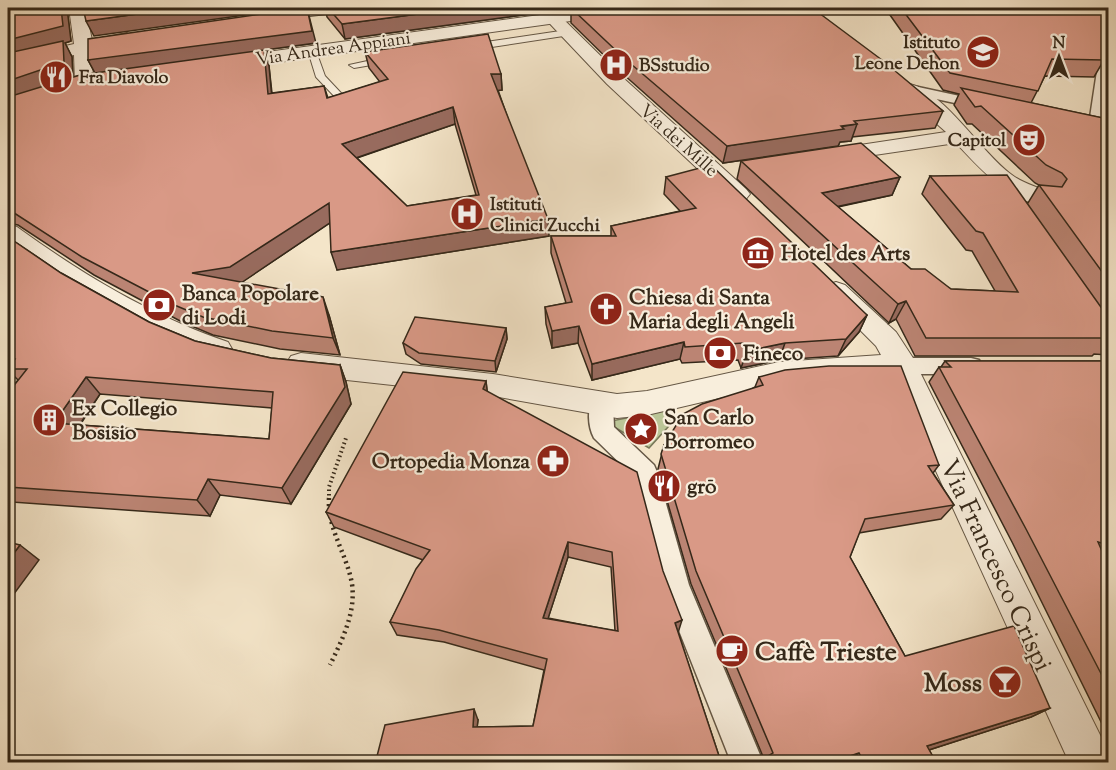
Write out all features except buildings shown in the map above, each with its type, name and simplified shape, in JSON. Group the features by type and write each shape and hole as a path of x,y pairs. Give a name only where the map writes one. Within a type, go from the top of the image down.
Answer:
{"street":[{"path":"77,8 83,45 76,85 106,80"},
{"path":"249,18 335,8"},
{"name":"Via Andrea Appiani","path":"198,67 628,8"},
{"name":"Via dei Mille","path":"554,19 614,80 757,213"},
{"path":"8,64 83,45 144,35"},
{"path":"1061,122 1096,130 1108,38"},
{"path":"891,75 936,110 1004,180 1042,198"},
{"path":"909,89 1002,109"},
{"path":"808,159 961,136"},
{"path":"716,173 739,169"},
{"path":"1004,180 1008,192 1022,211"},
{"path":"8,232 84,283 133,312 206,346 259,358 493,385 601,405 647,403 724,383 810,369 990,366"},
{"path":"824,279 886,339 903,366"},
{"name":"Via Francesco Crispi","path":"903,366 1091,762"},
{"path":"601,405 602,431 645,472 675,585 747,762"}],"lane":[{"path":"459,49 554,19"},
{"path":"312,51 321,77 338,95"},
{"path":"354,65 400,58"}],"path":[{"path":"330,665 349,625 352,585 328,514 329,487 346,438"}],"green space":[{"path":"672,409 678,416 649,448 606,422"}],"place":[{"name":"Istituto Leone Dehon","path":"983,52"},
{"name":"BSstudio","path":"616,65"},
{"name":"Fra Diavolo","path":"56,77"},
{"name":"Capitol","path":"1029,140"},
{"name":"Istituti Clinici Zucchi","path":"467,214"},
{"name":"Hotel des Arts","path":"758,253"},
{"name":"Banca Popolare di Lodi","path":"159,305"},
{"name":"Chiesa di Santa Maria degli Angeli","path":"606,309"},
{"name":"Fineco","path":"720,353"},
{"name":"Ex Collegio Bosisio","path":"49,420"},
{"name":"San Carlo Borromeo","path":"641,429"},
{"name":"Ortopedia Monza","path":"553,461"},
{"name":"grō","path":"664,486"},
{"name":"Caffè Trieste","path":"732,651"},
{"name":"Moss","path":"1005,682"}]}
